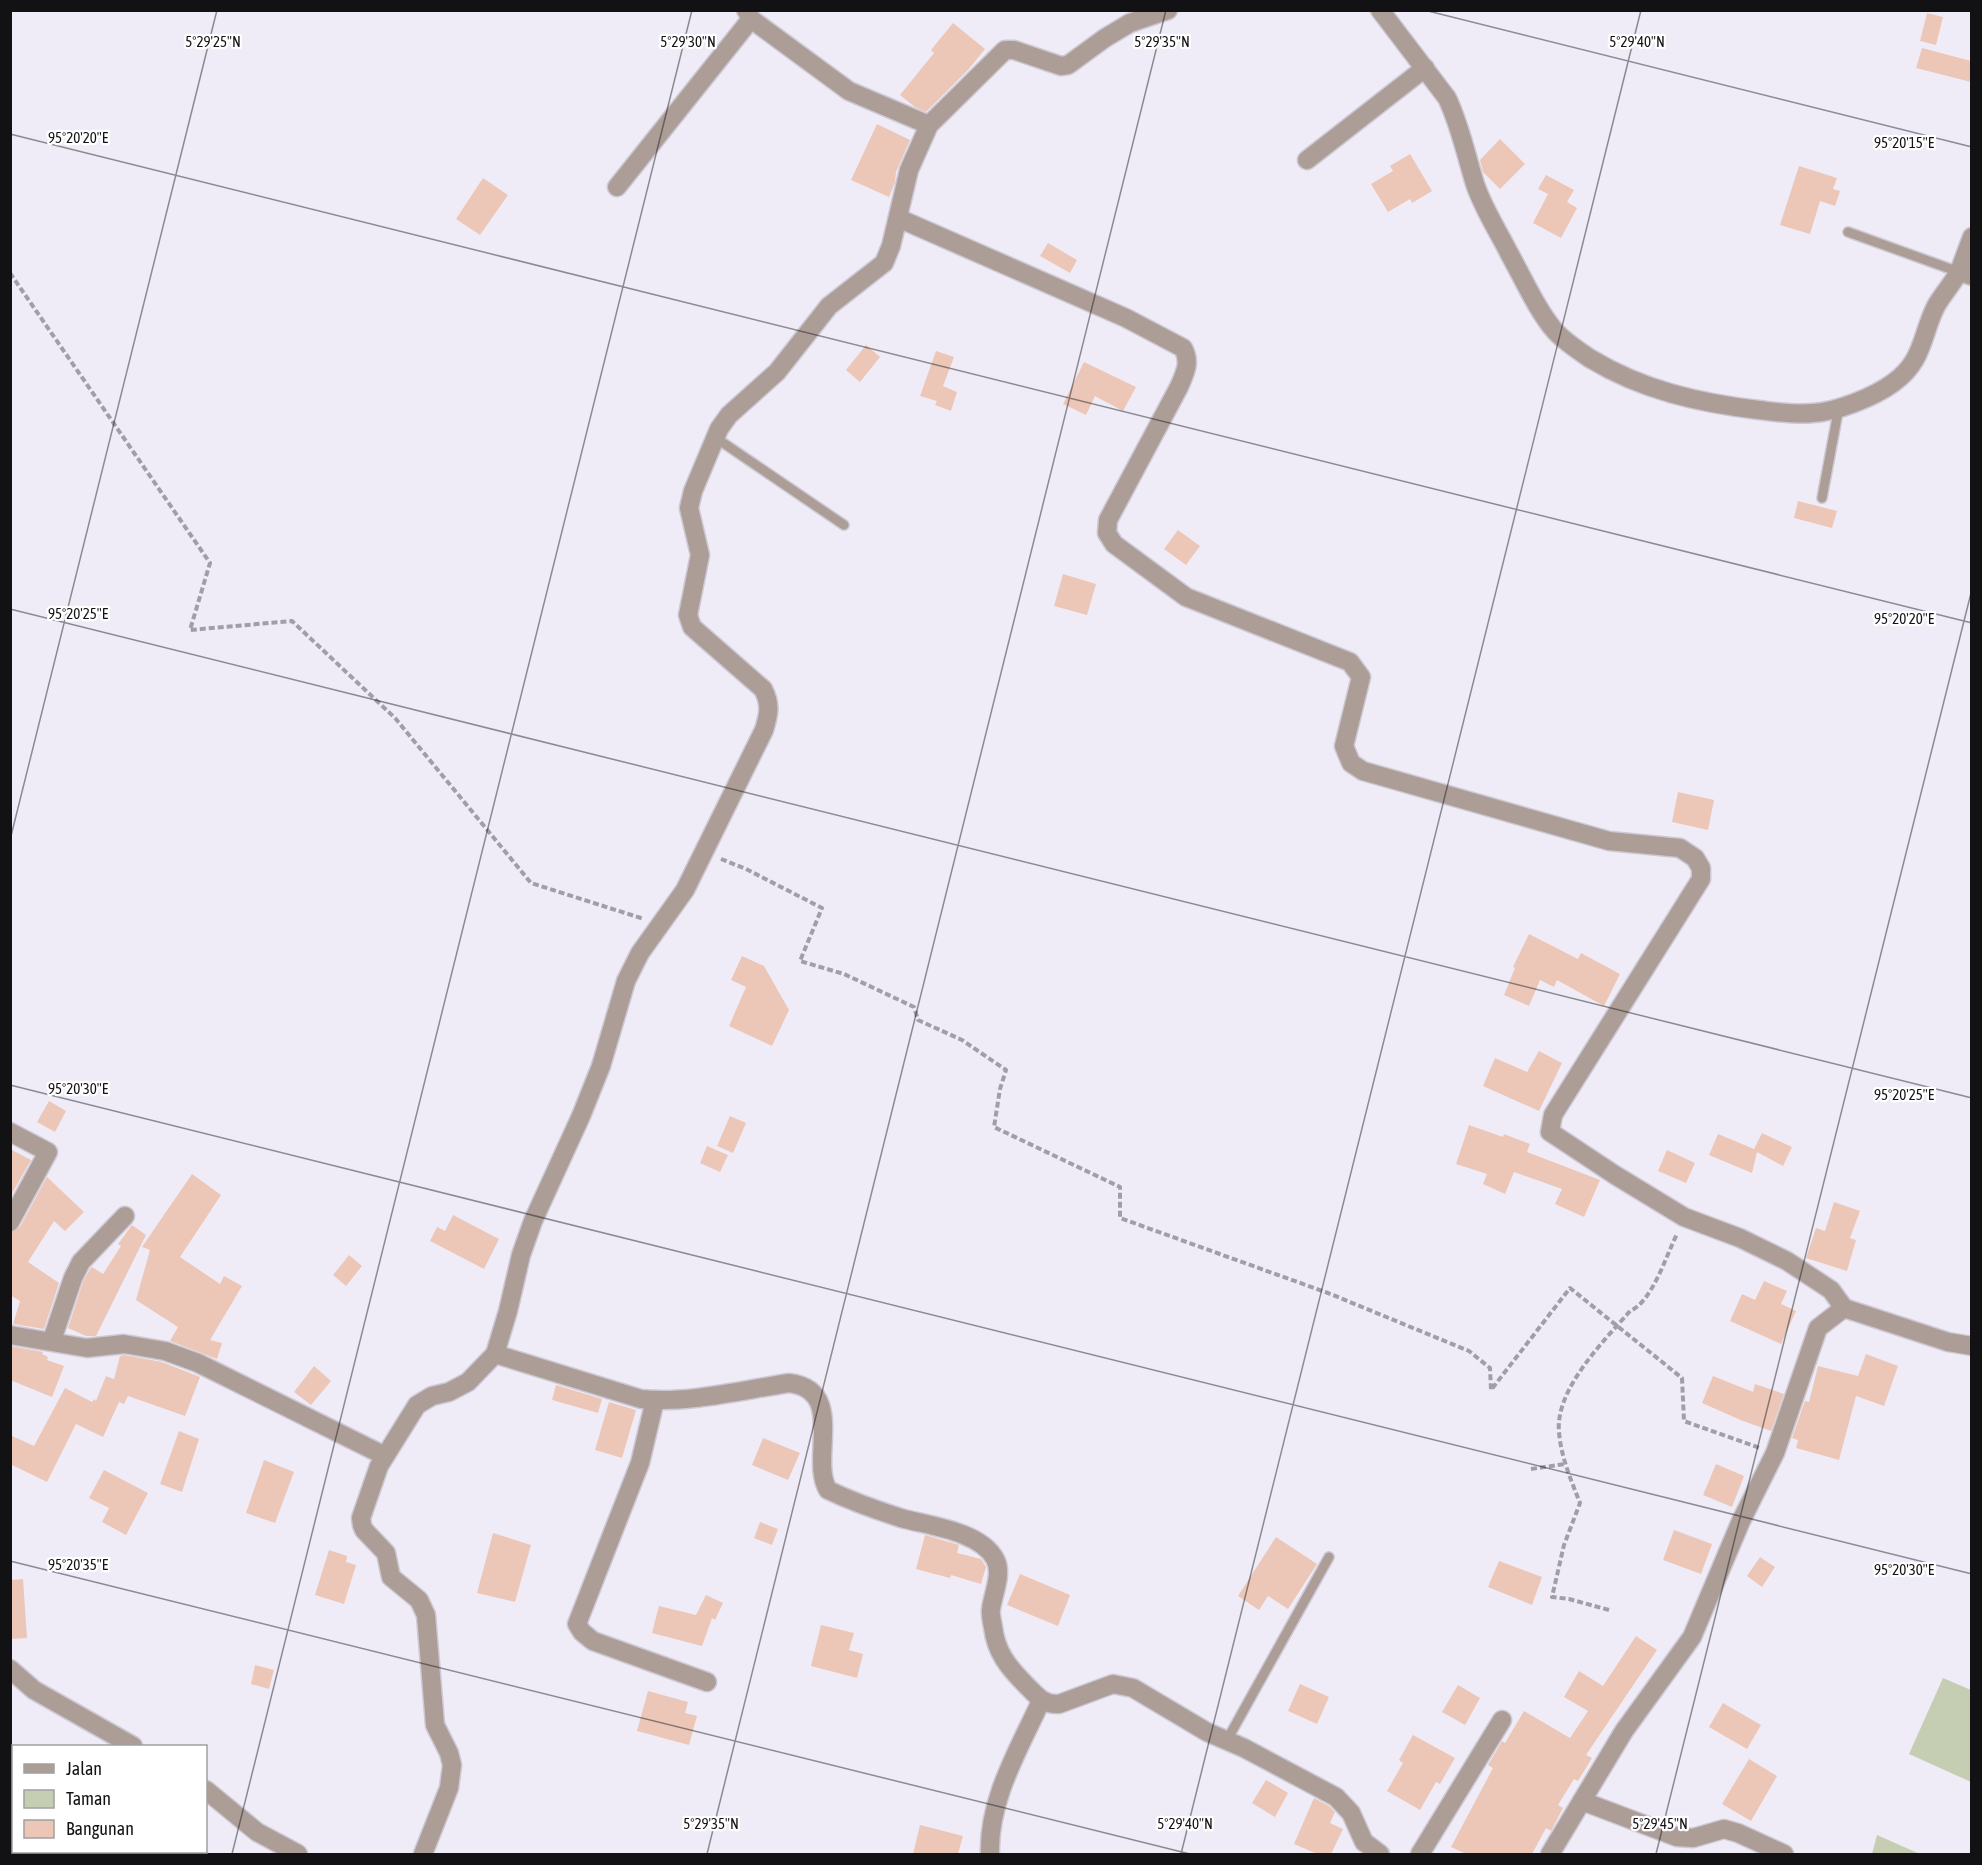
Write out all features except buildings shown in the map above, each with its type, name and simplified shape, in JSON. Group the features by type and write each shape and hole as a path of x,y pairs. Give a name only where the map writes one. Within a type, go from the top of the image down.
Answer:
{"street":[{"path":"423,1854 449,1788 451,1759 435,1725 426,1615 419,1600 391,1578 386,1553 364,1530 361,1518 379,1466 417,1405 432,1396 449,1392 468,1382 495,1354 521,1255 533,1221 601,1066 626,981 658,921 674,906 685,890 764,730 770,711 769,699 763,689 692,627 688,615 700,555 690,508 693,491 716,438 729,415 777,372 829,306 885,263 909,170 929,125 1005,50 1014,50 1061,66 1068,65 1130,23 1168,10"},
{"path":"1380,10 1447,98 1455,113 1476,187 1531,293 1555,331 1567,342 1616,374 1649,388 1689,399 1781,412 1814,413 1870,396 1893,384 1909,370 1922,349 1935,308 1965,274 1971,237"},
{"path":"617,187 748,15 849,91 929,125"},
{"path":"1307,160 1425,68"},
{"path":"898,218 1126,318 1183,348 1188,356 1187,369 1108,520 1107,533 1114,544 1185,597 1350,662 1361,677 1344,746 1351,763 1363,771 1610,841 1680,848 1695,858 1701,868 1701,879 1553,1115 1550,1132 1684,1217 1740,1238 1787,1261 1831,1290 1844,1308 1948,1342 1971,1347"},
{"path":"10,1132 48,1152 10,1222"},
{"path":"52,1341 73,1278 81,1262 125,1216"},
{"path":"1550,1854 1624,1731 1692,1637 1741,1521 1775,1453 1818,1328 1844,1308"},
{"path":"10,1335 87,1348 124,1344 165,1351 198,1363 385,1456"},
{"path":"495,1354 641,1399 676,1400 789,1383 809,1390 821,1407 824,1428 823,1478 828,1490 902,1518 953,1531 986,1547 997,1561 997,1585 990,1611 998,1649 1006,1665 1041,1701 1050,1705 1059,1704 1113,1684 1133,1688 1207,1731 1336,1797 1351,1813 1364,1842 1380,1854"},
{"path":"655,1400 640,1463 577,1624 582,1632 593,1641 707,1682"},
{"path":"10,1669 34,1690 131,1745"},
{"path":"990,1854 993,1816 1011,1765 1041,1701"},
{"path":"1420,1854 1502,1720"},
{"path":"207,1791 257,1832 298,1854"},
{"path":"1582,1801 1669,1835 1693,1838 1724,1829 1784,1854"}],"lane":[{"path":"1848,232 1965,274"},
{"path":"1822,498 1839,407"},
{"path":"716,438 844,525"},
{"path":"1227,1740 1329,1557"}],"path":[{"path":"10,273 210,563 190,630 292,621 395,718 531,883 658,921"},
{"path":"704,852 746,869 822,908 800,961 844,974 914,1007 918,1020 962,1040 1006,1070 1000,1089 994,1126 1120,1187 1120,1218 1328,1293 1469,1351 1490,1368 1491,1390 1570,1288 1682,1378 1684,1421 1775,1453"},
{"path":"1609,1610 1569,1599 1552,1597 1564,1545 1580,1503 1565,1464 1558,1432 1560,1411 1585,1364 1630,1311 1637,1308 1647,1297 1684,1217"},
{"path":"1531,1469 1565,1464"}],"green space":[{"path":"1943,1678 1971,1690 1971,1782 1909,1754"},
{"path":"1877,1835 1920,1854 1872,1854"}]}
